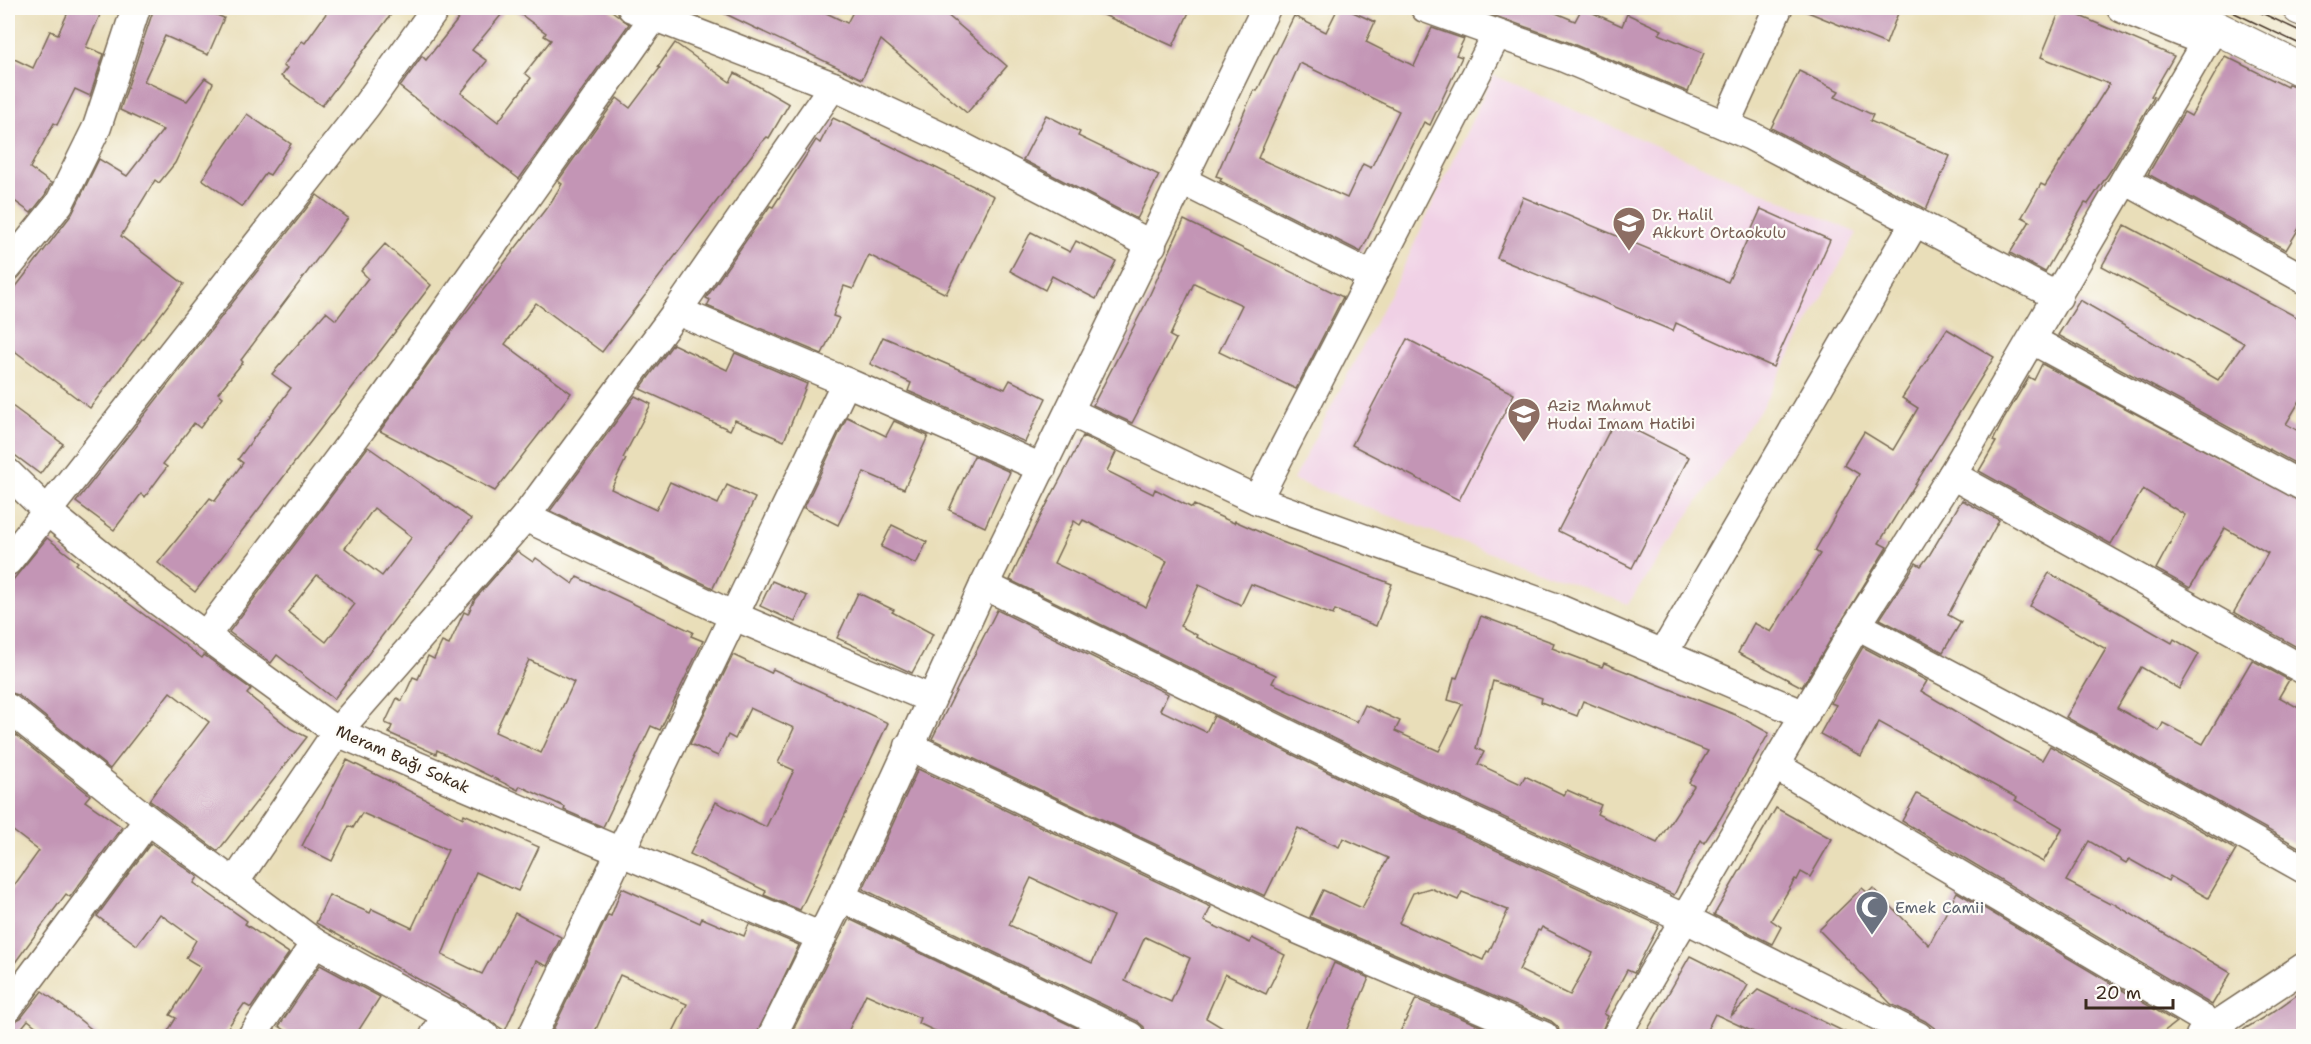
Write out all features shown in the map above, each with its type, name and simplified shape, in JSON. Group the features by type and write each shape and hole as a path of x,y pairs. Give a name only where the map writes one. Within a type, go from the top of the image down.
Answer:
{"main road":[{"path":"2176,8 2210,34 2304,71"},
{"path":"2298,8 2304,10"}],"street":[{"path":"8,267 59,204 64,194 97,127 136,8"},
{"path":"8,561 366,106 436,8"},
{"path":"772,1036 841,897 984,585 1266,8"},
{"path":"1425,8 1562,57 1725,125 2058,297"},
{"path":"1725,125 1778,8"},
{"path":"1616,1036 1857,625 1952,475 2058,297 2210,34 2121,8"},
{"path":"206,635 383,400 647,11 833,87 951,141 1152,245"},
{"path":"1257,500 1497,34"},
{"path":"234,883 337,732 525,517 677,311 833,87"},
{"path":"2125,180 2304,279"},
{"path":"1183,181 1372,276"},
{"path":"1663,654 1915,222"},
{"path":"677,311 1042,468"},
{"path":"2032,340 2304,487"},
{"path":"532,1036 846,382"},
{"path":"1070,412 1257,500 1557,608 1805,715"},
{"name":"Meram Bağı Sokak","path":"8,473 48,512 155,599 337,732 822,937"},
{"path":"1952,475 2304,670"},
{"path":"525,517 734,616 931,699"},
{"path":"984,585 1361,770 1686,919 1918,1036"},
{"path":"1857,625 2074,740 2304,869"},
{"path":"8,708 148,820 315,943 441,1025 485,1036"},
{"path":"909,746 1292,927 1544,1036"},
{"path":"1776,766 2208,1031 2304,967"},
{"path":"8,1008 148,820"},
{"path":"841,897 1130,1036"},
{"path":"252,1036 315,943"}],"shaded area":[{"path":"1493,75 1857,233 1762,407 1628,604 1293,480 1402,270"}],"building":[{"path":"70,8 103,8 86,47 104,54 90,96 75,89 57,125 54,123 30,168 51,183 45,195 31,213 13,200 8,211 8,56 33,68 50,31 58,34"},
{"path":"154,8 200,8 224,18 208,55 165,36 144,81 187,101 205,78 213,83 175,163 159,183 155,180 121,236 184,284 90,408 8,346 8,297 72,214 99,159 127,176 163,130 120,110"},
{"path":"330,8 396,8 322,106 281,76 287,68 283,66 302,41 305,43"},
{"path":"467,8 507,8 472,50 487,61 461,93 498,122 531,78 525,73 551,40 544,36 546,33 512,8 608,8 629,24 519,179 400,87 422,56 426,60"},
{"path":"713,8 816,8 847,23 855,8 939,8 1007,66 967,113 881,40 862,79"},
{"path":"1088,8 1191,8 1173,46"},
{"path":"1338,8 1344,8 1375,22 1366,42 1414,66 1432,28 1464,39 1456,55 1462,57 1430,125 1424,122 1361,252 1220,181 1222,178 1216,176 1254,90 1257,91 1294,16 1326,32","holes":["1300,63 1399,111 1371,168 1363,164 1347,198 1258,158"]},
{"path":"1473,8 1544,8 1575,21 1582,8 1622,26 1627,14 1662,30 1659,34 1704,53 1688,92 1568,42"},
{"path":"1798,8 1900,8 1886,44"},
{"path":"2061,8 2174,56 2151,96 2154,97 2113,167 2088,204 2085,203 2045,272 2010,253 2030,221 2022,217 2041,184 2045,186 2109,84 2041,57"},
{"path":"675,43 730,82 735,73 789,104 769,138 767,137 761,143 602,352 536,303 505,344 571,393 495,491 380,431 457,324 551,202 562,184 558,181 617,98 630,108 660,68 658,67"},
{"path":"2225,56 2287,87 2288,84 2304,89 2304,220 2286,250 2148,174 2184,112 2191,116"},
{"path":"1799,71 1839,91 1835,97 1873,115 1870,121 1950,156 1926,209 1771,128"},
{"path":"247,114 291,144 270,175 266,173 242,207 202,179"},
{"path":"1046,115 1080,132 1078,136 1159,175 1137,219 1023,160"},
{"path":"833,118 994,196 946,294 869,255 853,289 844,286 833,316 839,318 822,354 707,306 710,300 706,298 770,206 773,207 816,140 820,143"},
{"path":"317,195 348,218 241,360 243,362 218,393 223,397 200,428 194,423 163,464 167,467 145,497 141,494 114,530 76,502"},
{"path":"1523,197 1728,282 1761,209 1830,240 1773,367 1676,323 1673,331 1497,258"},
{"path":"1184,220 1343,297 1296,389 1219,352 1242,305 1194,283 1170,336 1176,339 1132,423 1093,405 1145,305"},
{"path":"2125,225 2304,321 2304,394 2286,424 2304,434 2304,468 2058,335 2080,300 2218,380 2244,343 2102,266"},
{"path":"1031,232 1070,252 1076,241 1116,261 1096,299 1052,276 1045,290 1010,271"},
{"path":"385,244 431,285 195,592 158,563 210,498 215,501 243,463 238,459 291,388 272,374 326,312 336,320 368,278 361,271"},
{"path":"1947,329 1994,357 1879,543 1887,547 1802,687 1738,653 1754,623 1771,632 1820,554 1815,551 1859,474 1844,465 1864,432 1893,450 1918,408 1902,398"},
{"path":"883,337 1005,389 1010,380 1046,398 1025,442 908,391 911,383 870,364"},
{"path":"1407,339 1514,394 1459,500 1352,445"},
{"path":"673,344 727,370 735,353 807,384 784,441 735,420 730,430 640,389"},
{"path":"2042,364 2304,503 2304,651 2234,612 2268,553 2225,528 2190,588 2156,569 2185,515 2143,489 2111,544 1979,471 1996,442 1993,441 2004,419 2029,377 2034,380"},
{"path":"635,396 651,404 623,458 626,459 611,489 656,510 670,482 718,504 727,485 755,498 713,588 550,511"},
{"path":"8,403 63,444 40,474 8,450"},
{"path":"847,417 886,436 894,421 928,436 904,489 864,472 838,525 804,508"},
{"path":"1615,420 1689,457 1632,568 1558,531"},
{"path":"1083,436 1116,452 1107,471 1153,494 1155,489 1192,508 1194,505 1234,523 1235,521 1282,542 1392,584 1376,626 1335,610 1333,615 1251,584 1241,605 1199,585 1180,626 1197,635 1196,637 1276,675 1272,683 1357,722 1365,705 1400,721 1395,731 1439,751 1462,704 1448,700 1454,677 1457,678 1481,616 1554,643 1552,648 1602,667 1604,663 1736,715 1769,733 1720,819 1704,843 1701,840 1674,895 1368,755 1010,580","holes":["1083,520 1167,561 1146,607 1054,563 1074,521 1080,525","1493,681 1542,698 1541,702 1577,716 1583,701 1708,751 1689,783 1694,786 1657,843 1597,814 1601,805 1567,790 1564,795 1525,776 1521,784 1478,764 1484,752 1476,748"]},
{"path":"368,447 471,519 334,699 277,655 271,663 229,632","holes":["374,508 412,537 382,576 345,548","317,575 355,604 326,642 288,612"]},
{"path":"974,456 1010,472 985,527 949,510"},
{"path":"1962,500 1999,520 1948,615 1961,622 1943,652 1880,619 1916,563 1921,566 1930,554"},
{"path":"892,525 927,542 916,564 881,547"},
{"path":"47,538 78,562 76,564 202,658 204,655 251,689 247,694 291,729 307,737 218,851 149,800 209,722 170,692 110,769 18,695 8,692 8,586"},
{"path":"517,551 533,562 536,558 573,584 577,577 693,632 691,636 703,641 660,730 651,726 603,827 564,810 565,807 520,786 518,790 437,750 436,754 389,733 392,726 385,723 397,698 402,701 413,677 418,679 428,656 434,659 442,642 449,645 464,612 468,614 475,599","holes":["529,660 574,682 541,753 495,732"]},
{"path":"2049,573 2172,643 2174,639 2199,654 2179,689 2141,667 2117,708 2159,731 2163,723 2203,744 2252,660 2289,680 2279,697 2304,711 2304,850 2066,717 2106,649 2030,606"},
{"path":"772,581 807,596 795,622 760,606"},
{"path":"858,593 894,610 892,612 933,634 912,673 837,638"},
{"path":"997,610 1168,694 1160,710 1206,732 1214,716 1354,785 1659,925 1634,973 1627,970 1604,1014 1608,1016 1600,1036 1560,1036 1558,1027 1551,1021 1310,917 1323,890 1362,908 1388,858 1343,838 1339,847 1298,828 1265,896 932,739","holes":["1430,888 1458,900 1462,892 1508,910 1483,960 1399,923 1413,893","1542,927 1593,953 1570,995 1519,970 1538,930 1540,931"]},
{"path":"1863,647 1927,681 1921,691 2005,741 2042,760 2050,746 2236,850 2208,898 2170,876 2168,881 2129,859 2126,863 2089,841 2066,881 2110,904 2111,902 2231,973 2212,1005 1902,821 1917,794 2043,862 2063,828 2015,800 2017,798 1879,722 1861,756 1820,734 1836,705 1831,703"},
{"path":"733,655 771,673 773,669 888,723 800,910 764,895 766,891 690,854 716,802 766,827 794,770 778,763 794,728 750,708 735,739 728,735 718,756 690,744"},
{"path":"8,729 90,795 85,801 122,827 70,897 66,894 41,927 11,968 15,971 8,981 8,894 39,851 8,827"},
{"path":"347,760 463,818 464,814 539,847 518,891 476,872 442,955 482,974 515,913 561,937 547,966 536,961 505,1031 456,1000 316,923 329,895 370,913 372,909 412,928 448,850 362,813 353,828 349,826 332,861 302,846"},
{"path":"918,769 1211,907 1204,921 1250,943 1252,938 1285,955 1266,994 1225,974 1206,1018 1236,1036 1146,1036 1144,1027 1137,1021 863,889","holes":["1031,878 1113,916 1092,963 1009,925","1145,937 1190,958 1171,1002 1125,981"]},
{"path":"1776,808 1832,839 1810,877 1801,872 1797,880 1795,879 1771,920 1781,927 1772,944 1714,915"},
{"path":"151,843 198,877 194,883 247,921 245,924 289,953 251,1008 244,1004 222,1036 165,1036 176,1018 170,1015 201,967 186,958 196,940 160,914 137,945 97,916"},
{"path":"622,888 700,923 702,918 744,936 749,924 799,945 756,1036 671,1036 687,1004 620,975 593,1036 550,1036 608,915 611,916"},
{"path":"1862,888 1868,893 1873,888 1929,945 1957,892 2176,1022 2158,1036 1945,1036 1925,1021 1891,1004 1819,930"},
{"path":"849,919 1093,1036 946,1036 918,1023 920,1018 866,994 846,1036 790,1036"},
{"path":"1690,956 1748,985 1730,1017 1758,990 1853,1036 1762,1036 1715,1014 1704,1036 1644,1036"},
{"path":"1334,963 1369,978 1344,1036 1302,1036"},
{"path":"320,965 380,997 355,1036 294,1036 279,1026"},
{"path":"2304,990 2304,1036 2233,1036 2274,1011"},
{"path":"42,991 100,1036 48,1036 28,1020 15,1036 8,1036 8,1024 21,1018"},
{"path":"1416,999 1504,1036 1398,1036"}],"tram line":[{"path":"2224,8 2304,46"},
{"path":"2251,8 2304,33"}],"place":[{"name":"Dr. Halil Akkurt Ortaokulu","path":"1629,252"},
{"name":"Aziz Mahmut Hudai Imam Hatibi","path":"1524,443"},
{"name":"Emek Camii","path":"1872,936"}]}
